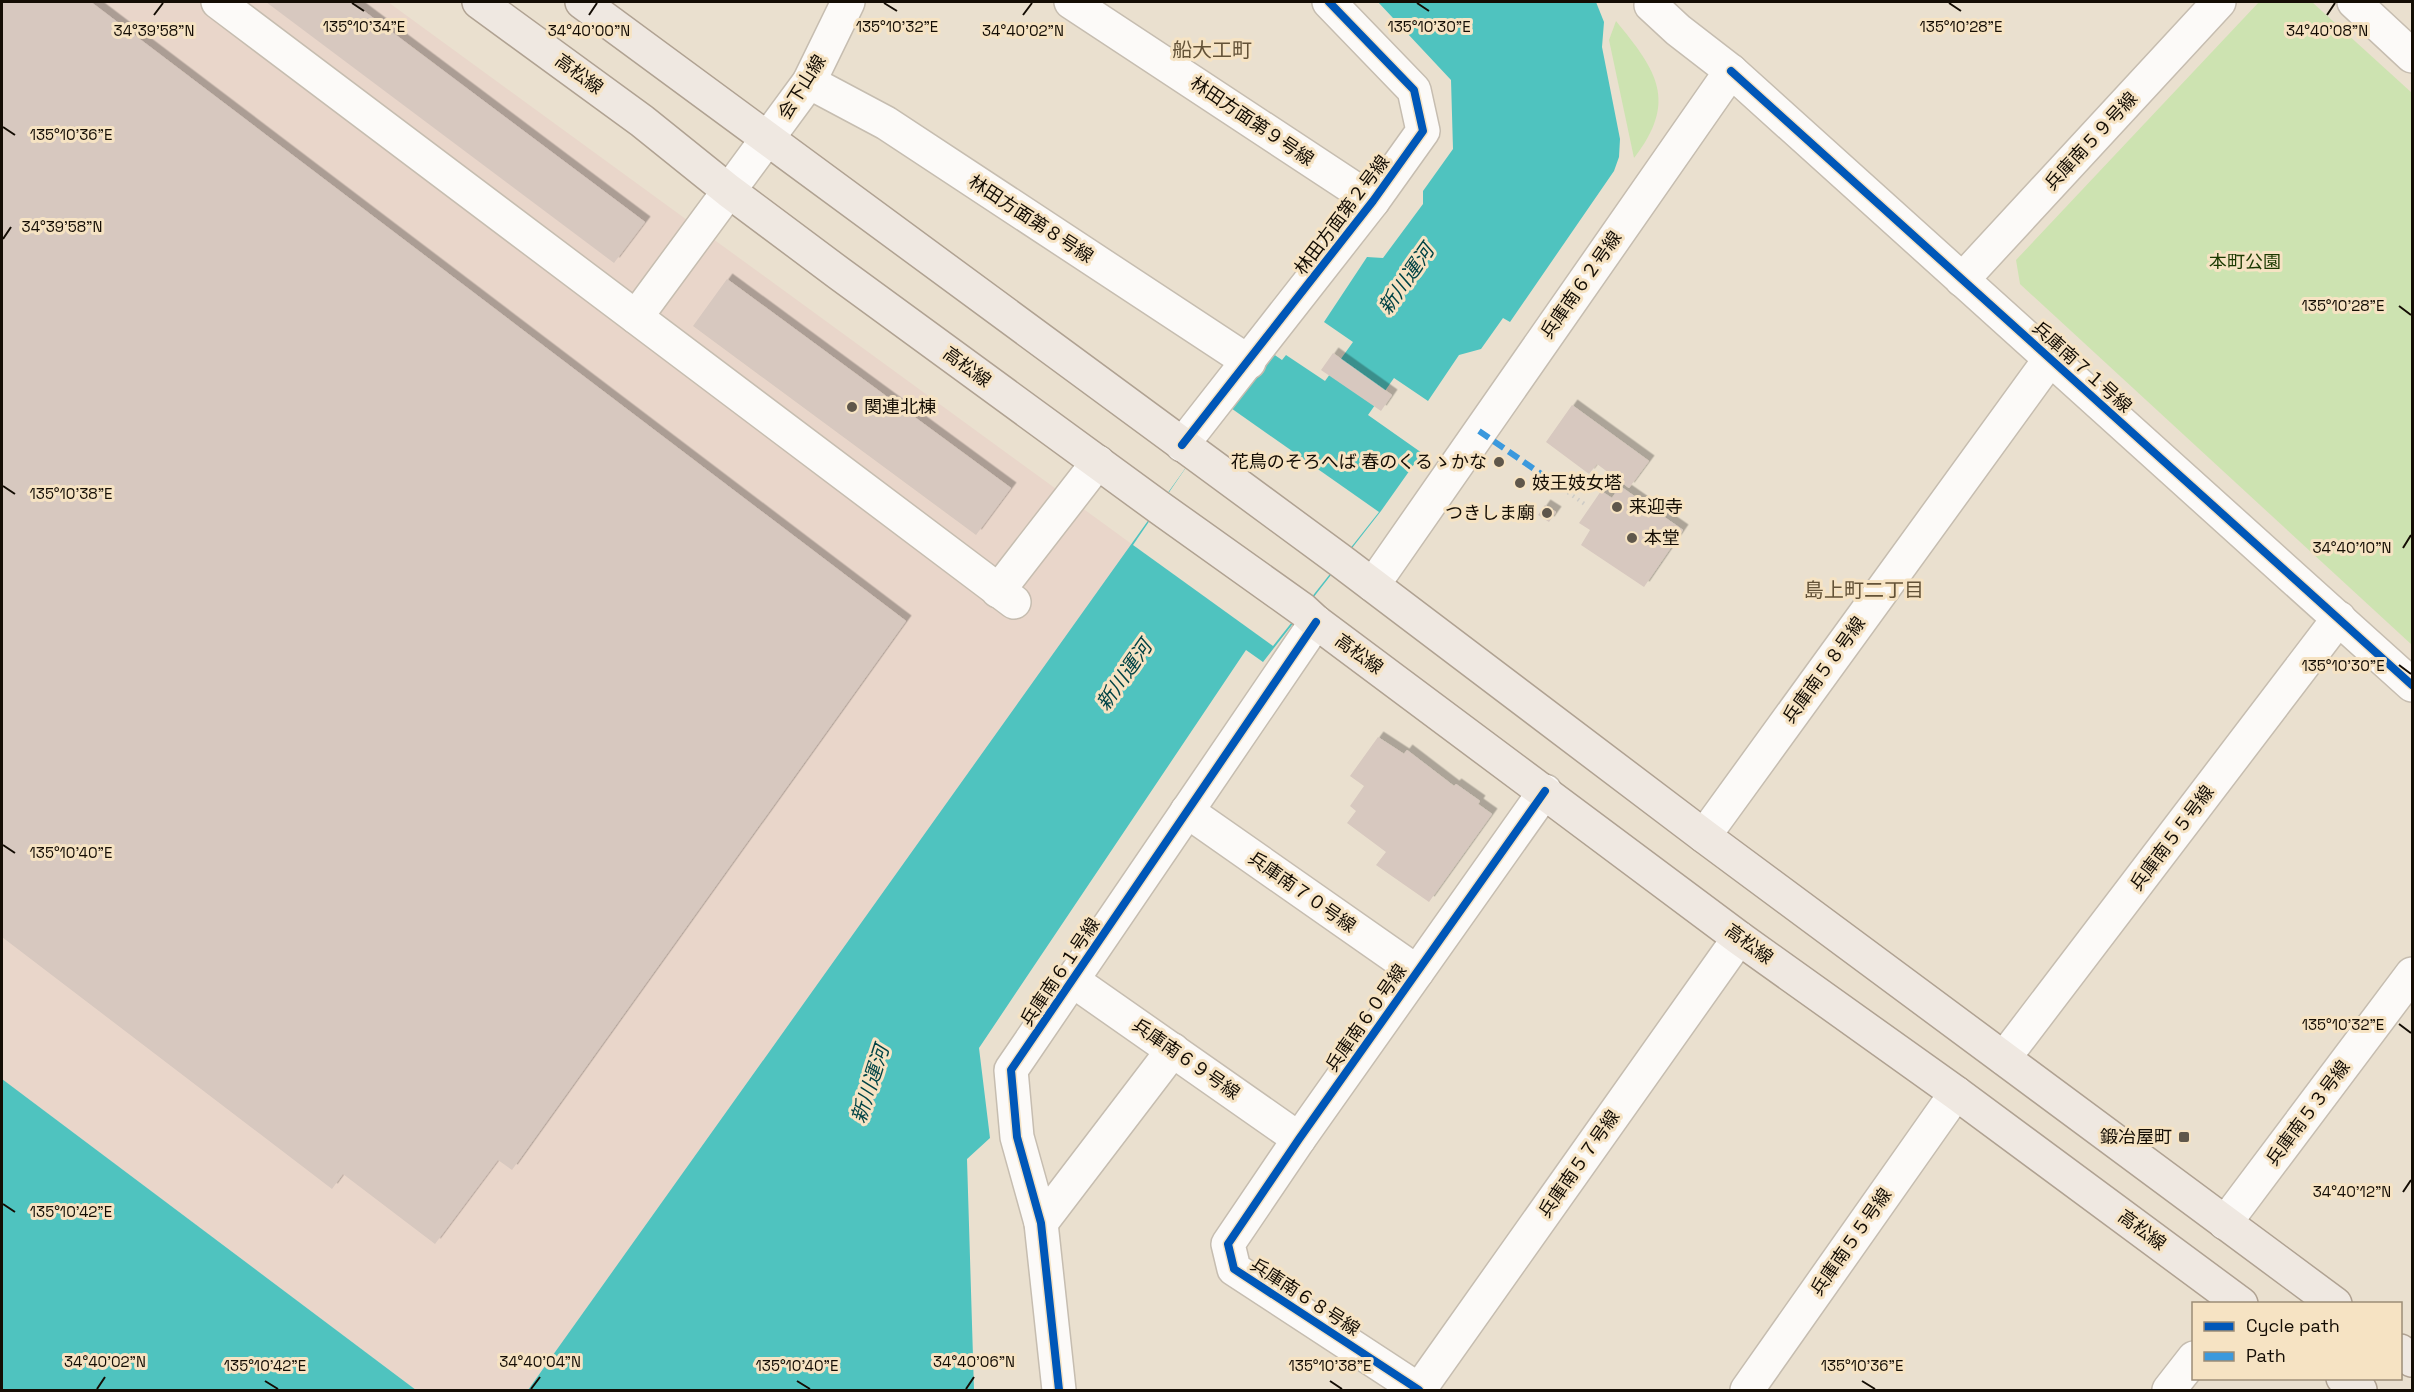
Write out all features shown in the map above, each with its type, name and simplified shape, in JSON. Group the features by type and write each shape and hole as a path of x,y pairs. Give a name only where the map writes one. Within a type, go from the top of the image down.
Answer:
{"main road":[{"name":"高松線","path":"479,2 642,121 729,191 1310,616 1739,938 1956,1093 2237,1302"},
{"path":"582,2 1341,561 1704,836 2332,1302"},
{"path":"2346,1380 2360,1390"}],"street":[{"path":"218,2 1006,596 1098,462"},
{"name":"会下山線","path":"636,317 809,82 848,2"},
{"name":"林田方面第９号線","path":"1071,2 1372,201"},
{"name":"林田方面第２号線","path":"1189,450 1249,362 1423,131 1414,90 1329,2"},
{"path":"1652,2 1678,30 1731,70"},
{"name":"兵庫南５９号線","path":"1962,280 2219,2"},
{"path":"2354,2 2412,56"},
{"name":"兵庫南７１号線","path":"1731,70 2412,685"},
{"name":"兵庫南６２号線","path":"1372,585 1731,70"},
{"name":"林田方面第８号線","path":"809,82 886,123 1249,362"},
{"name":"兵庫南５８号線","path":"1704,836 2050,359"},
{"name":"兵庫南６１号線","path":"1059,1390 1041,1223 1017,1137 1011,1070 1187,811 1310,616"},
{"name":"兵庫南５５号線","path":"2004,1058 2339,618"},
{"name":"兵庫南６０号線","path":"1234,1269 1228,1244 1299,1139 1545,791"},
{"name":"兵庫南７０号線","path":"1187,811 1417,972"},
{"name":"兵庫南５７号線","path":"1419,1390 1739,938"},
{"name":"兵庫南５３号線","path":"2226,1223 2412,974"},
{"name":"兵庫南６９号線","path":"1072,980 1299,1139"},
{"path":"1041,1223 1173,1050"},
{"name":"兵庫南５５号線","path":"1747,1390 1956,1093"},
{"name":"兵庫南６８号線","path":"1234,1269 1419,1390"},
{"path":"2169,1390 2192,1359"}],"path":[{"path":"1563,489 1586,505"}],"shaded area":[{"path":"2,2 388,2 1133,545 528,1390 416,1390 2,1079"}],"green space":[{"name":"本町公園","path":"2259,2 2312,2 2412,93 2412,645 2020,284 2016,260"},
{"path":"1616,21 1642,55 1657,87 1656,120 1648,138 1634,158 1609,40"}],"water":[{"name":"新川運河","path":"1378,2 1596,2 1604,22 1602,47 1620,139 1619,157 1614,171 1510,322 1503,318 1481,349 1459,355 1428,401 1394,378 1368,415 1422,453 1381,511 1263,662 1246,650 979,1048 990,1138 967,1159 974,1390 528,1390 1269,351 1282,360 1286,355 1325,381 1353,342 1324,322 1367,257 1383,258 1423,204 1423,191 1453,149 1451,80"},
{"path":"2,1079 416,1390 2,1390"}],"pier":[{"path":"1228,406 1379,512 1273,646 1133,545"}],"building":[{"path":"2,2 91,2 906,621 512,1170 498,1160 435,1244 343,1174 332,1189 2,937"},
{"path":"266,2 352,2 645,222 614,263"},
{"name":"関連北棟","path":"727,279 1011,488 976,535 693,326"},
{"path":"1333,353 1392,395 1381,411 1321,370"},
{"path":"1572,405 1649,461 1629,488 1597,464 1589,474 1546,442"},
{"name":"本堂","path":"1620,486 1683,530 1644,587 1581,545 1590,530 1579,523 1601,491 1612,498"},
{"name":"つきしま廟","path":"1545,505 1556,512 1549,522 1538,515"},
{"path":"1378,737 1404,754 1407,750 1454,786 1456,784 1480,801 1478,804 1492,814 1429,902 1376,865 1386,852 1347,823 1356,811 1350,806 1364,786 1350,776"}],"marked path":[{"path":"1479,431 1563,489"}],"cycle path":[{"path":"1182,445 1373,201 1423,131 1414,90 1329,2"},
{"path":"1731,71 2412,685"},
{"path":"1059,1390 1041,1223 1017,1137 1011,1070 1316,622"},
{"path":"1419,1390 1234,1269 1228,1244 1299,1139 1545,791"}],"place":[{"name":"関連北棟","path":"852,407"},
{"name":"花鳥のそろへば 春のくるゝかな","path":"1499,462"},
{"name":"妓王妓女塔","path":"1520,483"},
{"name":"来迎寺","path":"1617,507"},
{"name":"つきしま廟","path":"1547,513"},
{"name":"本堂","path":"1632,538"},
{"name":"鍛冶屋町","path":"2184,1137"}],"district":[{"name":"船大工町","path":"1212,50"},
{"name":"島上町二丁目","path":"1864,590"}]}
